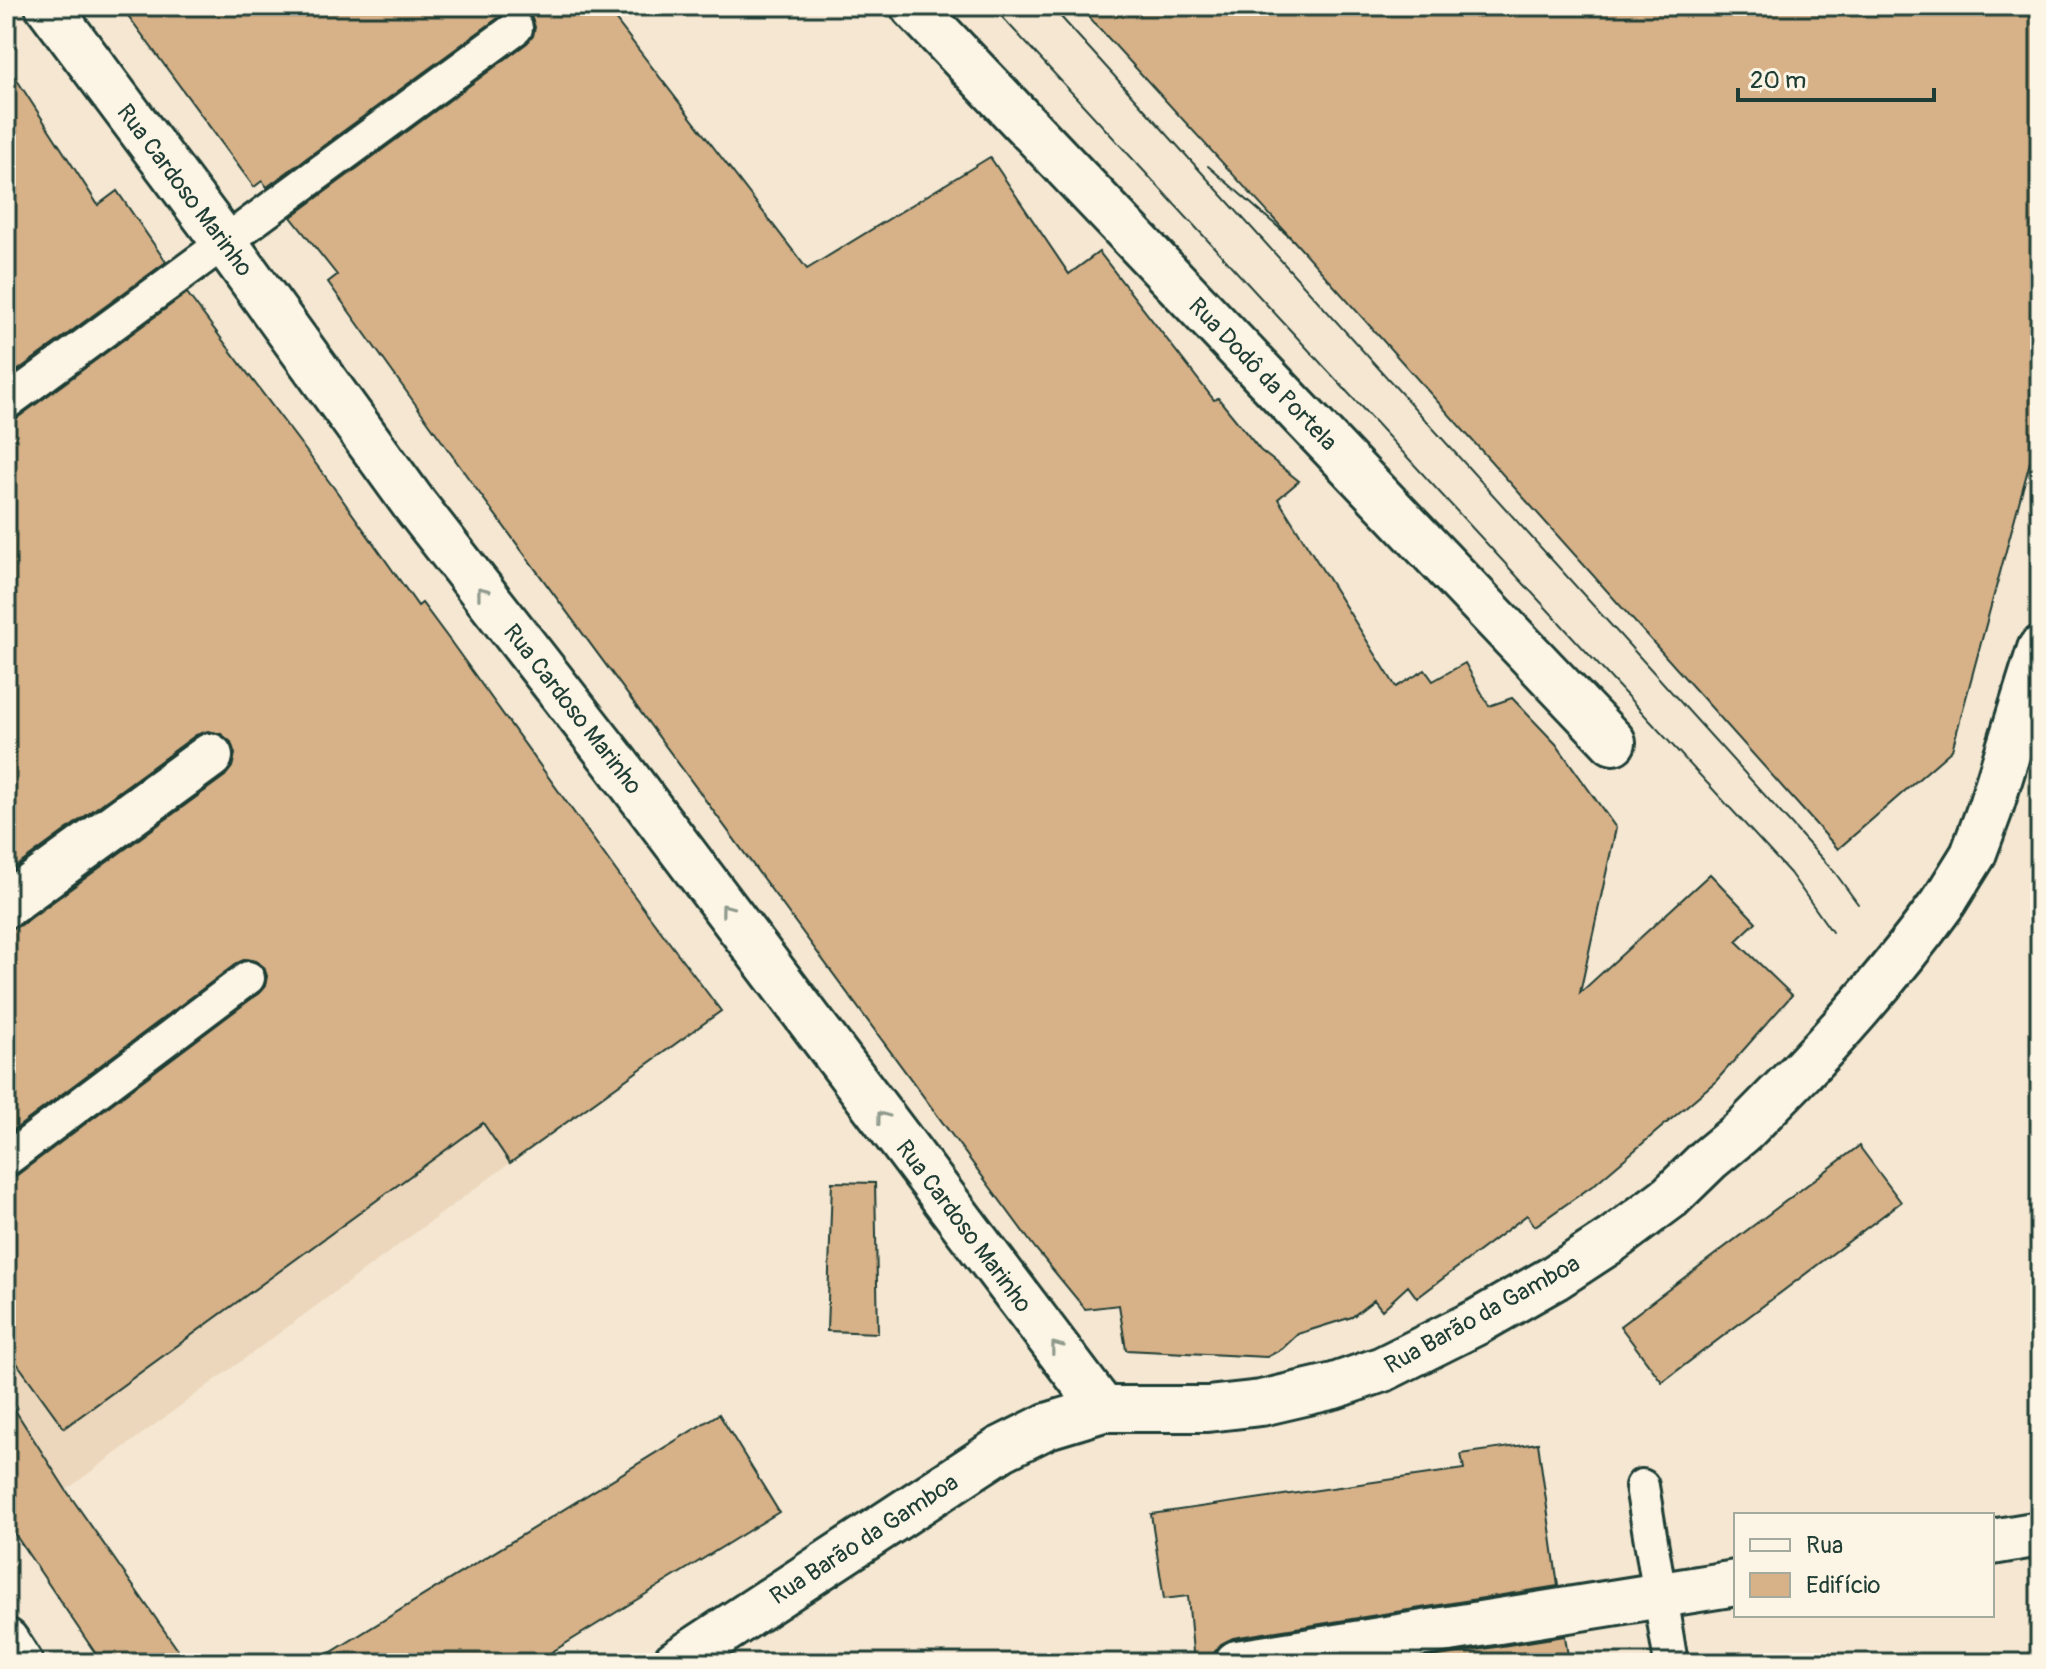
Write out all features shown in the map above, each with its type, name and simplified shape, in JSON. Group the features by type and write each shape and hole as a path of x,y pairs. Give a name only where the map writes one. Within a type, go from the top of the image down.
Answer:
{"street":[{"name":"Rua Cardoso Marinho","path":"48,6 414,504 612,758 1103,1409"},
{"name":"Rua Dodô da Portela","path":"913,6 1613,742"},
{"name":"Rua Barão da Gamboa","path":"675,1663 1001,1449 1047,1426 1103,1409 1207,1409 1261,1403 1334,1386 1383,1369 1490,1315 1554,1278 1670,1197 1743,1131 1850,1021 1917,940 1945,900 1973,855 2040,649"},
{"path":"6,905 210,756"},
{"path":"1994,1542 2040,1534"},
{"path":"1237,1663 1734,1583"},
{"path":"6,1641 20,1663"}],"lane":[{"path":"6,403 516,28"},
{"path":"6,1160 248,978"},
{"path":"1642,1486 1671,1663"}],"shaded area":[{"path":"339,877 510,1163 66,1490 6,1397 6,1125"}],"building":[{"path":"121,6 605,6 807,269 990,157 1069,274 1099,252 1214,400 1218,398 1260,450 1299,481 1278,499 1396,687 1425,670 1433,681 1465,663 1489,706 1512,698 1556,744 1616,828 1580,993 1710,874 1756,922 1736,941 1792,995 1716,1081 1595,1184 1535,1226 1527,1215 1417,1298 1408,1286 1382,1310 1374,1300 1352,1317 1298,1334 1282,1349 1267,1357 1126,1350 1119,1305 1085,1309 1035,1248 469,479 328,282 337,275 291,217 527,43 535,27 531,16 515,9 505,13 267,187 262,181 254,187"},
{"path":"1079,6 2040,6 2040,425 1952,750 1838,849 1293,240"},
{"path":"6,63 98,205 117,191 166,262 6,379"},
{"path":"187,293 337,492 418,606 422,603 721,1011 510,1163 483,1123 64,1428 6,1348 6,1179 17,1175 259,993 265,986 267,976 264,967 256,961 246,959 237,963 6,1136 6,930 21,925 225,776 232,767 235,754 231,742 221,734 208,731 196,735 6,874 6,422 17,418"},
{"path":"1859,1146 1901,1202 1662,1382 1620,1326"},
{"path":"832,1182 875,1183 878,1333 827,1331"},
{"path":"6,1396 66,1490 187,1663 102,1663 6,1521"},
{"path":"719,1414 779,1512 534,1663 314,1663"},
{"path":"1538,1443 1558,1586 1233,1638 1221,1644 1214,1653 1213,1663 1194,1663 1188,1596 1164,1599 1151,1514 1464,1469 1461,1454"},
{"path":"1565,1636 1569,1663 1395,1663"}],"tram line":[{"path":"992,6 1790,873 1832,932"},
{"path":"1051,6 1836,874 1858,904"},
{"path":"1208,166 1293,240"}]}
